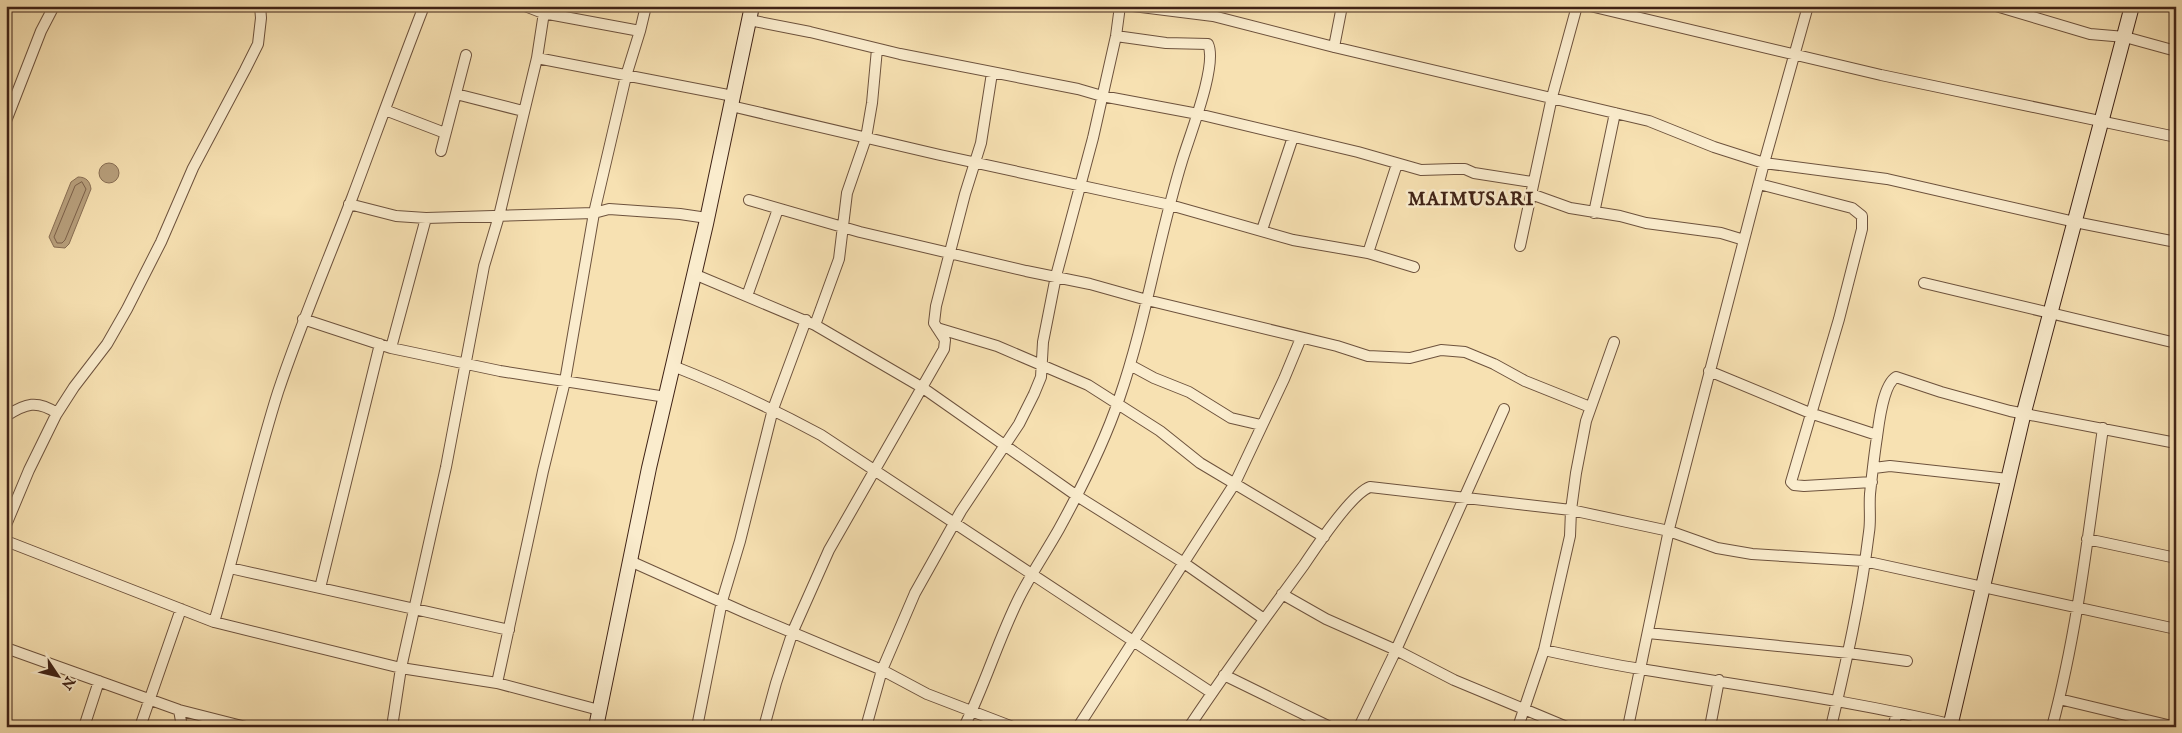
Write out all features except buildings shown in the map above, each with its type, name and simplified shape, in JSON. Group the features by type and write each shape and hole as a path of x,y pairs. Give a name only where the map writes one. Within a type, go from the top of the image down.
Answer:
{"street":[{"path":"6,121 41,30 54,6"},
{"path":"6,525 29,470 57,413 107,344 128,309 162,242 192,168 258,44 261,18 260,6"},
{"path":"214,622 230,568 243,512 278,393 303,319 350,204 424,6"},
{"path":"525,6 640,31"},
{"path":"498,683 564,381 594,213 626,76 646,6"},
{"path":"596,727 630,561 707,218 752,6"},
{"path":"866,727 882,670 915,593 955,522 1004,444 1019,424 1041,377 1043,342 1056,276 1102,96 1116,36 1120,6"},
{"path":"1133,6 1214,11 1334,47 1649,121 1714,147 1764,163 1887,179 2075,222 2176,242"},
{"path":"1334,47 1342,6"},
{"path":"1520,246 1532,182 1552,97 1577,6"},
{"path":"1590,6 1948,90 2176,137"},
{"path":"1628,727 1668,531 1793,54 1808,6"},
{"path":"1996,6 2090,34 2125,37 2176,51"},
{"path":"1544,650 1640,669 1719,680 1896,713 1954,726 1982,588 2024,412 2132,6"},
{"path":"392,727 401,668 446,467 484,266 499,216 537,58 544,9"},
{"path":"749,20 810,32 877,49 1198,114 1358,152 1421,170 1466,169 1474,173 1532,182"},
{"path":"964,727 1019,598 1077,496 1118,404 1130,365 1182,161 1198,114 1210,61 1211,51 1208,44 1166,43 1116,36"},
{"path":"697,727 722,601 740,541 773,409 838,259 847,193 866,138 872,103 877,49"},
{"path":"441,151 466,55"},
{"path":"537,58 626,76 732,101 866,138 1170,205 1293,240 1368,253 1414,267"},
{"path":"764,727 793,631 829,550 924,388 944,349 946,340 934,323 936,306 987,114 992,72"},
{"path":"456,94 523,111"},
{"path":"385,110 445,133"},
{"path":"1594,213 1615,113"},
{"path":"1262,230 1294,137"},
{"path":"1368,253 1397,164"},
{"path":"1759,184 1852,208 1862,216 1862,229 1839,319 1791,482 1794,485 1804,486 1872,482"},
{"path":"1531,194 1570,208 1620,216 1646,223 1721,233 1744,240"},
{"path":"749,200 841,227 1056,276 1336,346 1368,356 1410,358 1441,350 1465,352 1590,407"},
{"path":"350,204 396,216 426,218 594,213 609,209 707,218"},
{"path":"747,296 778,208"},
{"path":"391,348 426,218"},
{"path":"694,274 811,323 924,388 1077,496 1184,563 1264,618"},
{"path":"1924,283 2176,343"},
{"path":"303,319 391,348 466,364 666,397"},
{"path":"937,328 997,346 1088,385 1160,431 1200,463 1324,536"},
{"path":"1078,727 1235,483 1302,338"},
{"path":"1518,727 1522,710 1544,650 1570,536 1576,473 1590,407 1614,342"},
{"path":"320,588 380,344"},
{"path":"1130,365 1154,378 1189,392 1231,418 1261,425"},
{"path":"673,366 719,384 773,409 821,436 955,522 1212,693"},
{"path":"1709,371 1810,413 1877,435"},
{"path":"1831,727 1849,653 1869,531 1877,435 1886,393 1891,380 1896,377 1941,392 2010,411 2024,412 2176,443"},
{"path":"6,416 20,407 34,405 45,406 57,413"},
{"path":"1359,727 1466,497 1504,409"},
{"path":"2052,727 2077,606 2103,428"},
{"path":"1874,468 1890,466 2008,479"},
{"path":"1189,727 1264,618 1324,536 1357,495 1370,487 1571,510 1668,531 1716,548 1752,554 1864,561 2176,629"},
{"path":"2088,539 2176,558"},
{"path":"6,541 214,622 401,668 498,683 599,710"},
{"path":"630,561 882,670 927,694 1012,727"},
{"path":"230,568 509,630"},
{"path":"1282,594 1326,619 1396,650 1454,680 1522,710 1567,727"},
{"path":"140,727 181,610"},
{"path":"1648,633 1849,653 1907,661"},
{"path":"6,648 99,682 150,698 179,710 246,727"},
{"path":"1224,675 1330,727"},
{"path":"1710,727 1719,680"},
{"path":"84,727 99,682"},
{"path":"2059,699 2176,727"},
{"path":"179,710 182,727"},
{"path":"1893,727 1896,713"}],"water":[{"path":"109,163 116,166 119,173 116,180 109,183 102,180 99,173 102,166"},
{"path":"78,177 87,180 91,189 69,244 65,248 54,247 49,237 71,182"}],"district":[{"name":"MAIMUSARI","path":"1471,198"}]}
